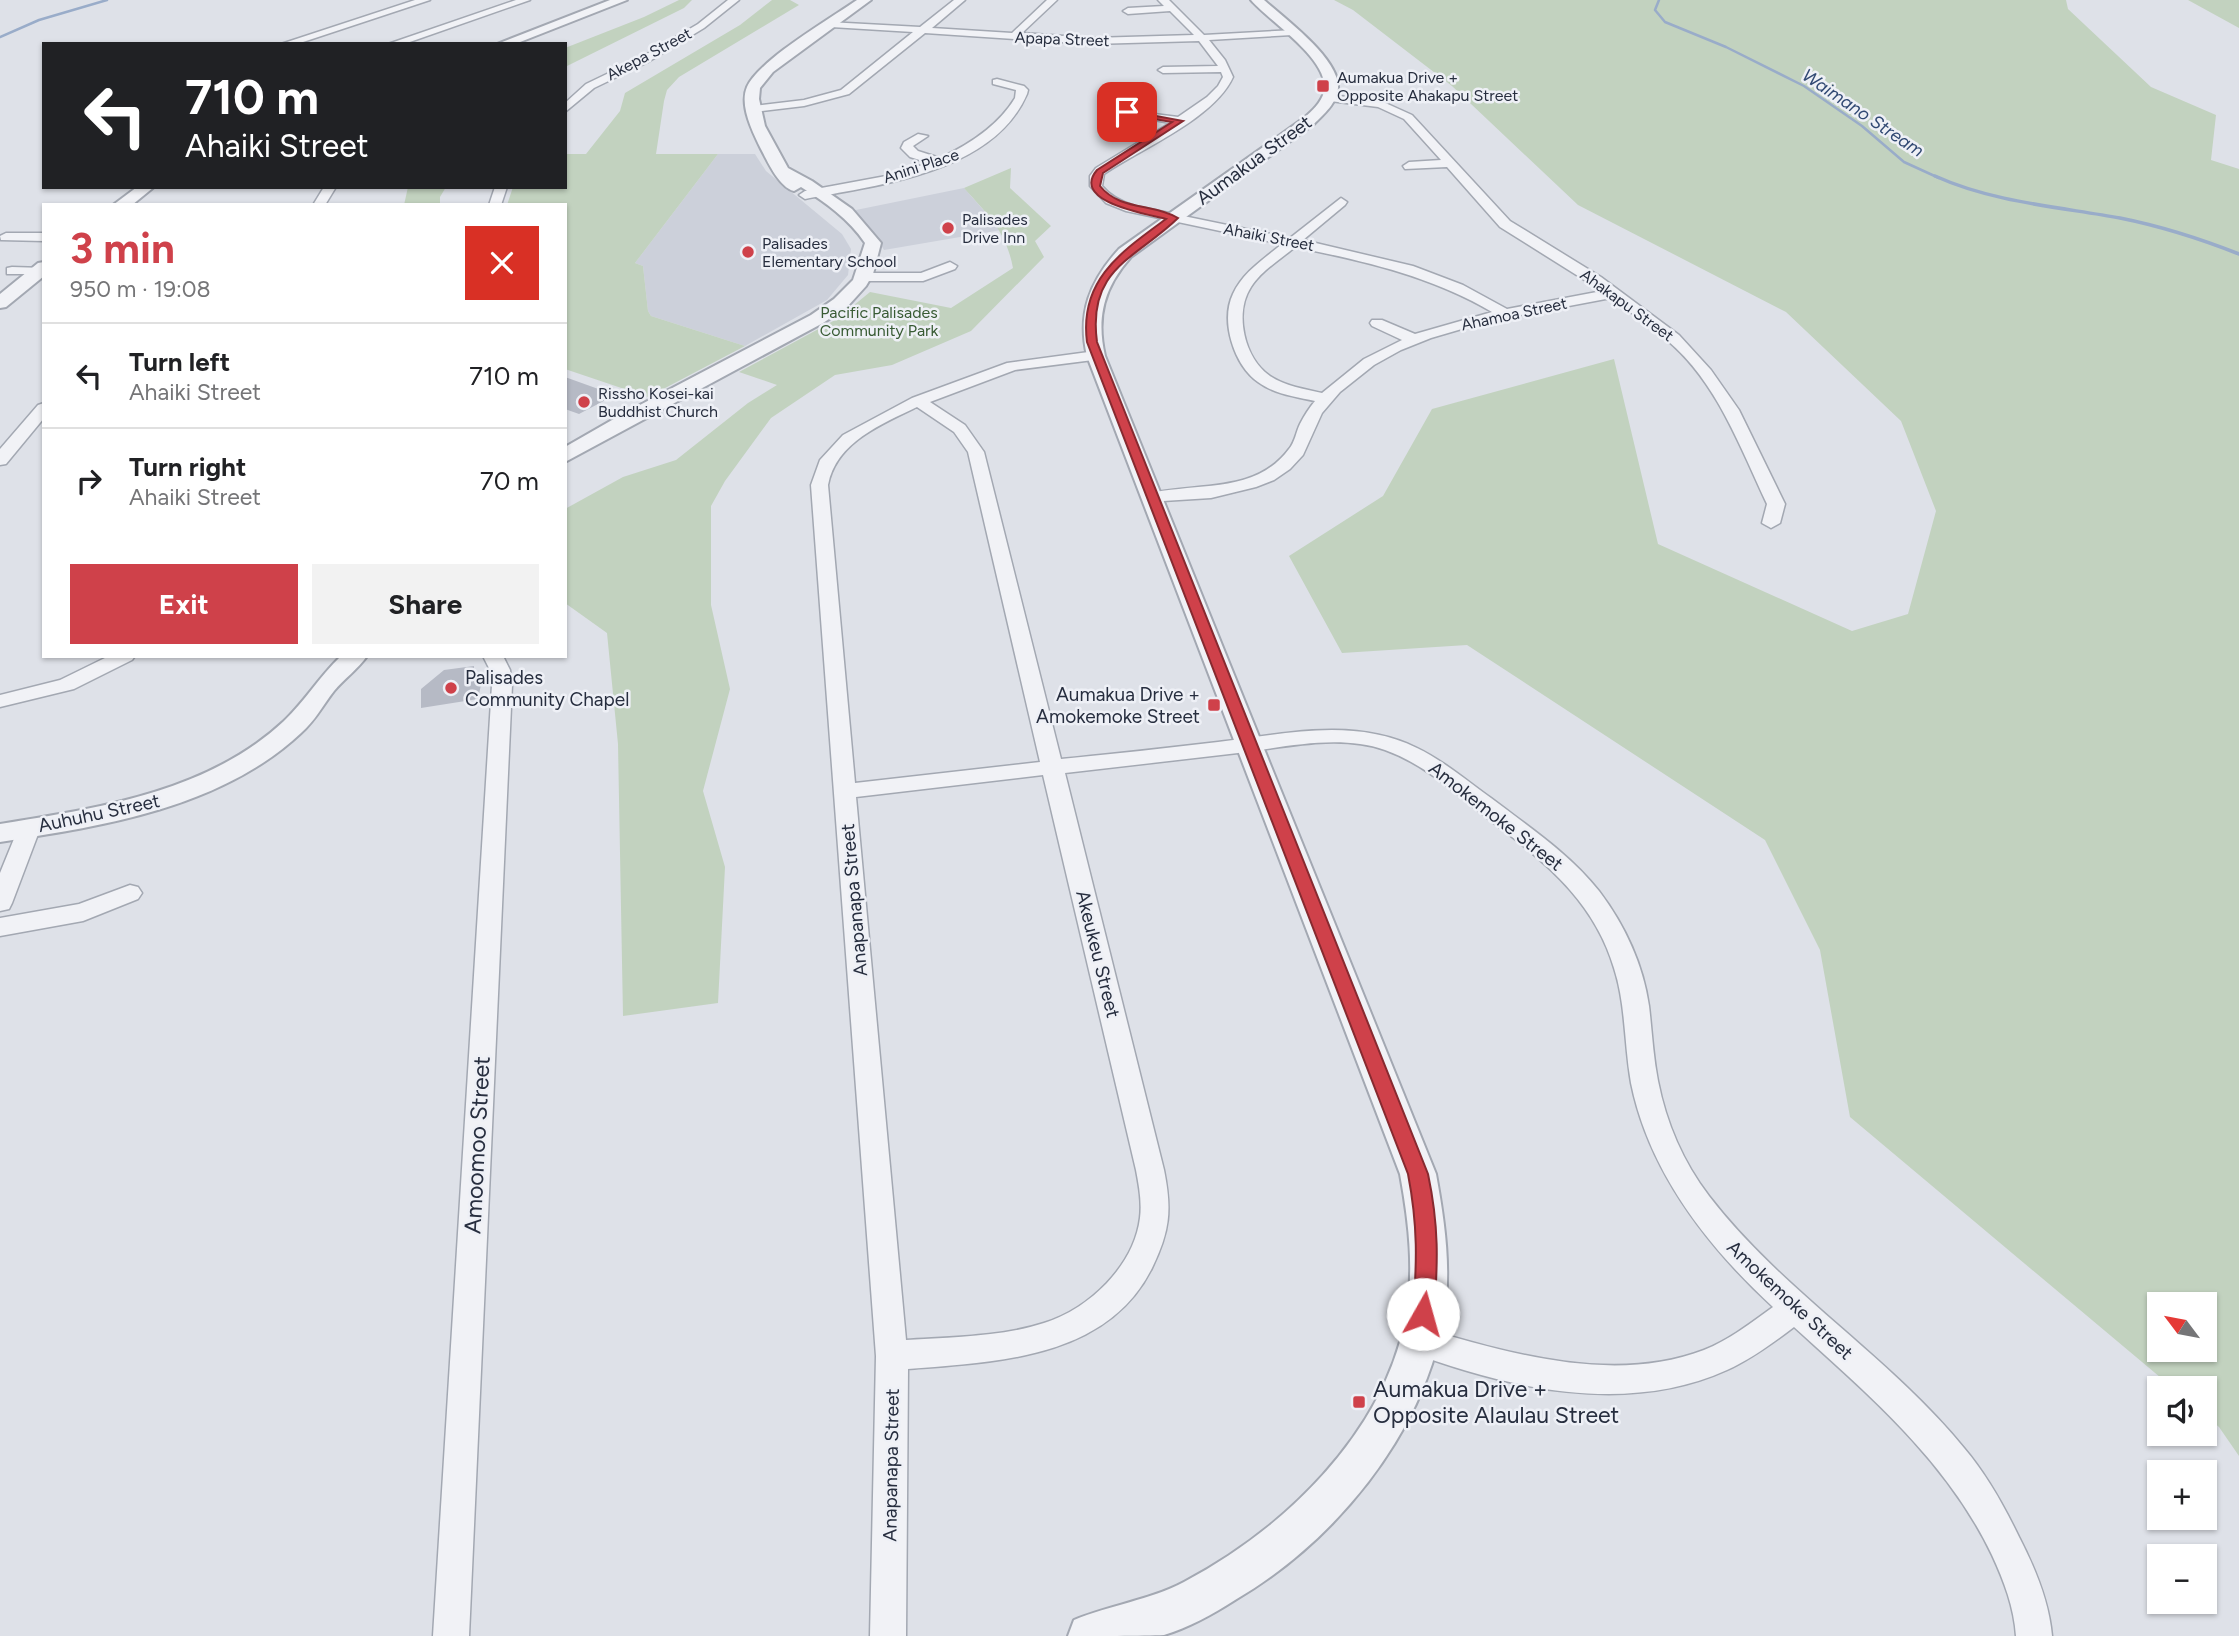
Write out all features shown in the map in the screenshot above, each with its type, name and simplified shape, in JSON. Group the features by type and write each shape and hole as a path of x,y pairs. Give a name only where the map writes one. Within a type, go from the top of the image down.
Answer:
{"street":[{"path":"292,42 361,17 425,0"},
{"path":"399,42 525,0"},
{"path":"508,42 621,0"},
{"name":"Akepa Street","path":"567,107 590,86 644,60 701,26 734,0"},
{"path":"567,455 626,420 817,319 836,307 864,277 869,248 811,194 785,178 784,172 769,152 754,109 753,88 762,75 864,0"},
{"path":"754,109 804,103 845,92 960,0"},
{"path":"1013,37 1052,0"},
{"path":"1257,0 1329,71 1333,83 1330,98"},
{"path":"1128,11 1167,4 1226,69"},
{"name":"Apapa Street","path":"831,24 1092,41 1292,32"},
{"path":"1163,70 1226,69"},
{"name":"Ahaiki Street","path":"1226,69 1227,83 1217,96 1108,165 1096,176 1098,191 1117,204 1173,218 1414,269 1466,290 1507,315"},
{"name":"Anini Place","path":"811,194 897,176 939,162 987,138 1022,97 1023,90 1020,88 997,82"},
{"name":"Ahakapu Street","path":"1330,98 1370,102 1401,112 1505,224 1615,293 1674,338 1720,391 1731,410 1776,505 1771,523"},
{"name":"Aumakua Street","path":"1090,1636 1178,1606 1229,1581 1306,1522 1336,1492 1382,1427 1419,1341 1427,1287 1428,1250 1426,1216 1418,1174 1096,356 1091,334 1090,316 1100,284 1125,253 1309,121 1330,98"},
{"path":"1127,112 1179,121"},
{"path":"922,136 908,144 907,148 914,154 939,162"},
{"path":"1409,166 1450,163"},
{"path":"124,203 144,189"},
{"path":"1325,398 1284,388 1258,374 1249,362 1234,328 1235,305 1241,289 1252,276 1341,202"},
{"path":"1486,226 1505,224"},
{"path":"6,237 42,237"},
{"path":"864,277 914,278 933,275 950,266"},
{"path":"12,271 42,269"},
{"path":"0,303 42,269"},
{"name":"Ahamoa Street","path":"1153,498 1231,488 1268,474 1297,450 1308,424 1325,398 1350,375 1415,340 1459,326 1615,293"},
{"path":"1377,323 1415,340"},
{"name":"Anapanapa Street","path":"888,1636 892,1356 819,490 821,475 835,451 856,432 919,402 989,373 1014,366 1096,356"},
{"name":"Akeukeu Street","path":"892,1356 1021,1343 1056,1333 1083,1320 1124,1287 1148,1245 1155,1221 1150,1170 976,452 967,434 957,424 919,402"},
{"path":"0,460 42,410"},
{"path":"567,445 626,420"},
{"path":"0,431 42,429"},
{"path":"0,701 67,685 121,658"},
{"name":"Auhuhu Street","path":"327,684 334,658"},
{"name":"Auhuhu Street","path":"0,833 112,815 145,806 210,781 252,758 290,730 327,684 353,658"},
{"name":"Amoomoo Street","path":"450,1636 502,685 500,670 494,658"},
{"name":"Amokemoke Street","path":"845,791 1337,736 1380,741 1399,748 1437,770 1548,853 1570,873 1599,909 1621,950 1634,998 1644,1082 1653,1114 1668,1152 1697,1203 1722,1235 1796,1308 1919,1419 1964,1471 2007,1545 2023,1586 2034,1636"},
{"path":"0,903 29,829"},
{"path":"0,927 83,912 130,893"},
{"path":"1419,1341 1507,1367 1567,1379 1639,1378 1685,1370 1714,1360 1747,1343 1796,1308"}],"shaded area":[{"name":"Palisades Elementary School","path":"718,154 755,154 766,171 842,234 851,249 848,275 827,300 745,346 651,316 648,311 643,266 635,263"},
{"path":"964,188 1001,230 884,250 871,229 851,211"}],"green space":[{"path":"679,0 692,0 684,8 567,66 567,47"},
{"path":"772,0 790,0 799,5 679,77 667,90 656,154 718,154 635,263 643,266 648,311 651,316 745,346 648,397 567,370 567,203 508,203 512,189 567,189 567,154 586,154 620,111 625,93 740,25"},
{"path":"1334,0 2066,0 2068,9 2151,87 2216,115 2211,160 2239,169 2239,1456 2217,1425 2217,1376 2159,1376 1850,1117 1820,950 1765,840 1467,645 1342,653 1289,556 1383,496 1432,409 1614,359 1658,544 1852,631 1908,614 1936,511 1901,421 1786,312 1578,205 1452,86 1353,10"},
{"path":"2188,0 2239,0 2239,28"},
{"name":"Pacific Palisades Community Park","path":"1011,168 1010,188 1051,226 1035,241 1044,257 971,331 892,365 835,375 771,418 725,481 711,506 711,605 730,689 703,791 725,867 718,1003 623,1016 618,744 607,633 567,604 567,508 623,477 676,460 748,403 777,385 739,372 837,319 870,292 951,308 1013,268 1001,234 964,188"},
{"path":"408,189 445,189 440,203 404,203"}],"building":[{"name":"Rissho Kosei-kai Buddhist Church","path":"567,378 615,395 579,414 567,410"},
{"name":"Palisades Community Chapel","path":"474,666 474,677 483,675 478,699 421,708 421,689 444,670"}],"waterway":[{"path":"0,37 39,20 107,0"},
{"name":"Waimano Stream","path":"1659,0 1655,10 1665,22 1726,47 1804,86 1862,126 1904,162 1939,178"},
{"name":"Waimano Stream","path":"1935,176 2003,198 2150,225 2239,254"}],"place":[{"name":"Aumakua Drive + Opposite Ahakapu Street","path":"1323,86"},
{"name":"Palisades Drive Inn","path":"948,228"},
{"name":"Palisades Elementary School","path":"748,252"},
{"name":"Rissho Kosei-kai Buddhist Church","path":"584,402"},
{"name":"Palisades Community Chapel","path":"451,688"},
{"name":"Aumakua Drive + Amokemoke Street","path":"1214,705"},
{"name":"Aumakua Drive + Opposite Alaulau Street","path":"1359,1402"}],"route":[{"path":"1127,112 1179,121 1100,171 1095,181 1098,191 1117,204 1173,218 1125,253 1100,284 1090,316 1092,342 1418,1174 1426,1216 1428,1250 1423,1314"}]}
